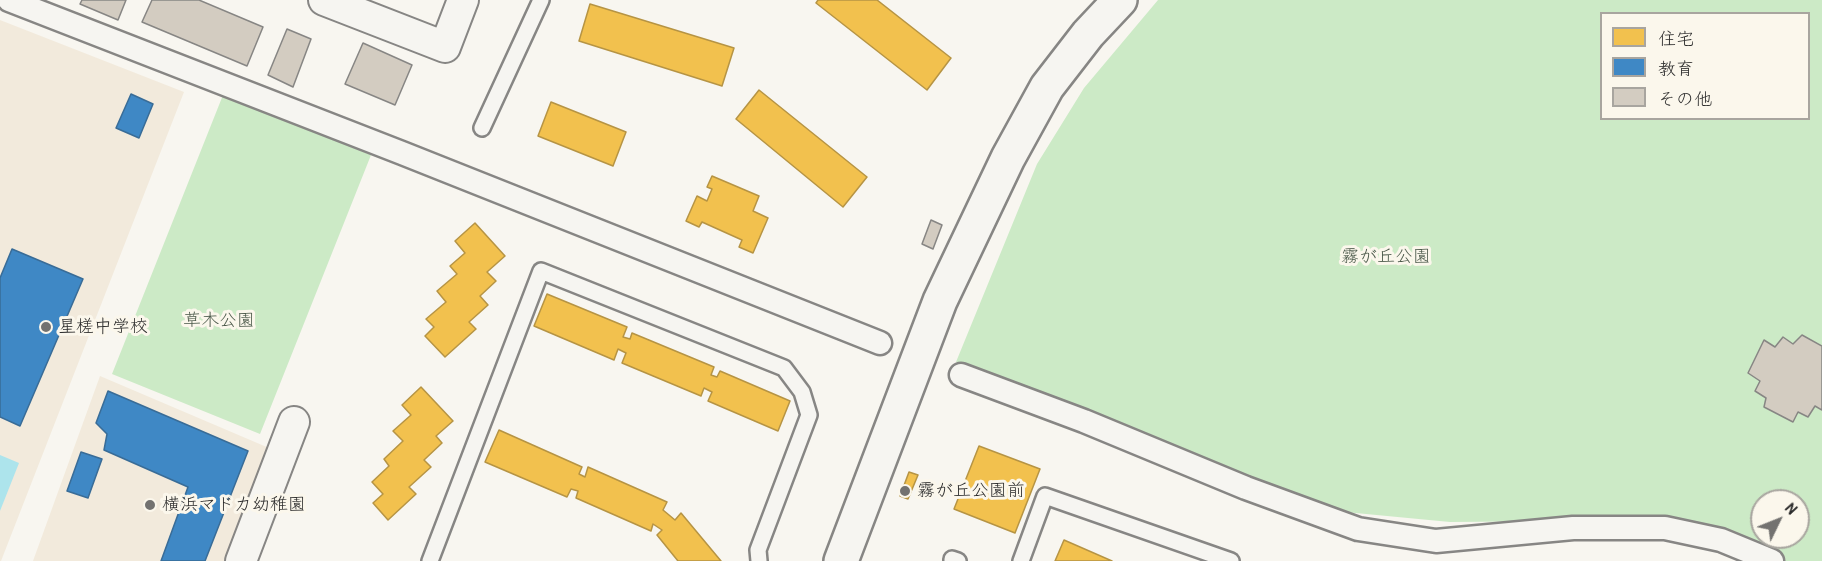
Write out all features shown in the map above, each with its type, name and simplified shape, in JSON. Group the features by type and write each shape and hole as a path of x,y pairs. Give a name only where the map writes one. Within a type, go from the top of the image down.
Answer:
{"street":[{"path":"9,0 45,7 880,343"},
{"path":"324,0 445,47 463,0"},
{"path":"841,561 940,302 1008,158 1047,87 1088,34 1120,0"},
{"path":"961,375 1084,421 1246,488 1358,529 1436,541 1574,528 1665,528 1721,540 1772,561"},
{"path":"241,561 294,422"}],"lane":[{"path":"482,128 541,0"},
{"path":"430,561 541,271 784,368 802,392 809,415 758,550 759,561"},
{"path":"1022,561 1045,496 1231,561"},
{"path":"952,561 952,559 958,561"}],"shaded area":[{"name":"星槎中学校","path":"0,20 184,92 1,561 0,561"},
{"name":"横浜マドカ幼稚園","path":"100,376 269,448 225,561 33,561"}],"green space":[{"name":"霧が丘公園","path":"1158,0 1822,0 1822,561 1782,561 1758,549 1810,549 1810,489 1750,489 1750,545 1718,529 1630,516 1574,521 1450,522 1324,510 1188,453 956,362 1037,164 1084,88"},
{"name":"草木公園","path":"223,95 371,155 260,434 112,374"}],"water":[{"path":"0,455 19,463 0,511"}],"building: 住宅":[{"path":"818,0 877,0 951,58 927,90 816,3"},
{"path":"590,4 734,48 722,86 579,41"},
{"path":"759,90 867,177 843,207 736,119"},
{"path":"551,102 626,132 613,166 538,136"},
{"path":"712,176 759,196 753,211 768,218 753,253 739,247 742,240 702,222 699,227 686,221 697,196 707,201 712,189 707,187"},
{"path":"475,223 505,256 487,272 496,281 480,296 488,305 469,322 476,329 445,357 425,336 434,327 426,319 446,302 437,291 457,274 450,266 465,253 455,241"},
{"path":"547,294 627,327 623,337 630,339 632,333 714,367 711,375 717,377 720,371 790,401 778,431 708,401 712,392 704,388 701,396 622,363 626,353 618,349 614,360 534,326"},
{"path":"421,387 453,421 436,436 442,443 424,460 431,467 409,487 416,494 388,520 373,503 383,494 372,482 389,466 384,459 403,441 393,431 411,415 402,405"},
{"path":"499,430 582,467 579,474 585,477 588,467 667,502 663,510 675,520 681,513 721,561 678,561 657,535 662,530 653,524 651,531 576,498 578,491 571,489 567,497 485,462"},
{"path":"979,446 1040,469 1015,533 954,509"},
{"path":"909,472 918,475 908,499 900,496"},
{"path":"1064,540 1112,561 1055,561"}],"building: 教育":[{"path":"131,94 153,104 139,138 116,128"},
{"path":"12,249 83,279 20,426 0,417 0,278"},
{"path":"108,391 248,451 205,561 161,561 188,487 104,450 107,434 96,423"},
{"path":"81,452 102,459 88,498 67,491"}],"building: その他":[{"path":"82,0 126,0 118,20 80,4"},
{"path":"152,0 199,0 263,27 247,66 142,22"},
{"path":"287,29 311,39 293,87 268,75"},
{"path":"363,43 412,65 395,105 345,84"},
{"path":"931,220 942,225 933,249 922,244"},
{"path":"1802,335 1822,346 1822,410 1815,406 1808,417 1798,412 1793,422 1764,407 1766,398 1755,391 1760,381 1748,373 1764,340 1775,347 1783,337 1793,344"}],"place":[{"name":"星槎中学校","path":"46,327"},
{"name":"霧が丘公園前","path":"905,491"},
{"name":"横浜マドカ幼稚園","path":"150,505"}]}
